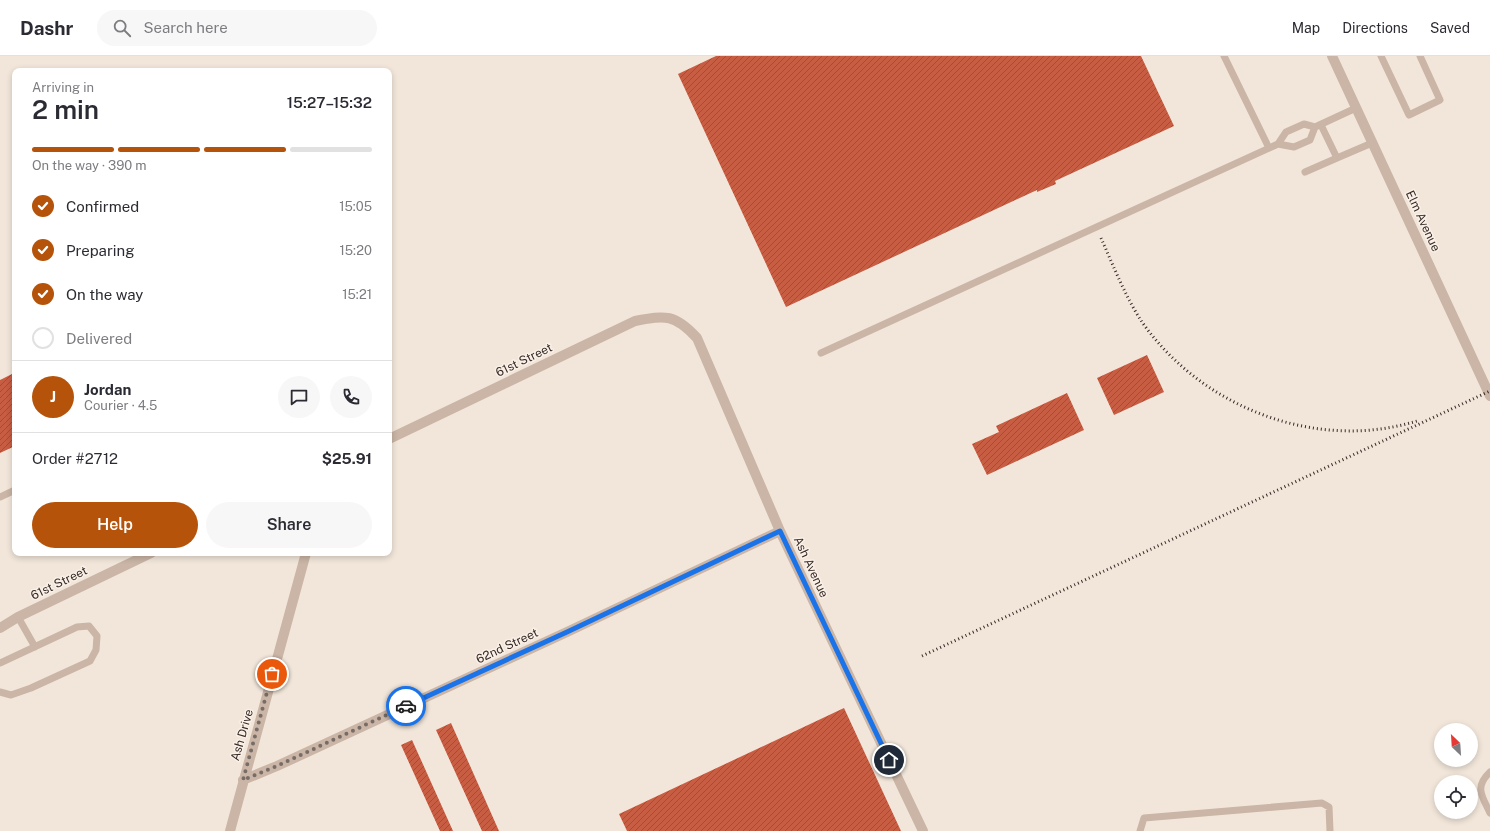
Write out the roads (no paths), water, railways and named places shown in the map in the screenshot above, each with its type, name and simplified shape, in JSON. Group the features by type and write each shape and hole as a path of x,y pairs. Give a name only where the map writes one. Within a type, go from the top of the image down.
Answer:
{"street":[{"name":"Elm Avenue","path":"1332,56 1490,396"},
{"name":"61st Street","path":"392,438 635,321 657,317 674,318"},
{"name":"Ash Avenue","path":"674,318 687,327 697,338 780,531 923,831"},
{"name":"62nd Street","path":"243,780 277,766 545,642 780,531"},
{"name":"61st Street","path":"0,628 18,617 145,556"},
{"name":"Ash Drive","path":"230,831 305,556"}],"lane":[{"path":"1224,56 1269,148"},
{"path":"1381,56 1409,114 1440,100 1420,56"},
{"path":"821,353 1278,144 1286,132 1304,124 1318,126 1356,108"},
{"path":"1278,144 1294,147 1310,140 1318,126"},
{"path":"1318,126 1337,158"},
{"path":"1305,172 1372,143"},
{"path":"0,497 12,491"},
{"path":"18,617 35,647"},
{"path":"0,663 77,628 89,626 97,636 96,650 90,661 31,688 11,695 0,692"},
{"path":"1490,772 1482,780 1480,792 1490,813"},
{"path":"1140,831 1144,818 1322,803 1328,807 1330,831"}],"railway":[{"path":"1101,238 1125,292 1142,322 1167,352 1196,378 1229,399 1264,415 1302,426 1340,431 1379,429 1417,421"},
{"path":"922,656 1490,391"}]}
